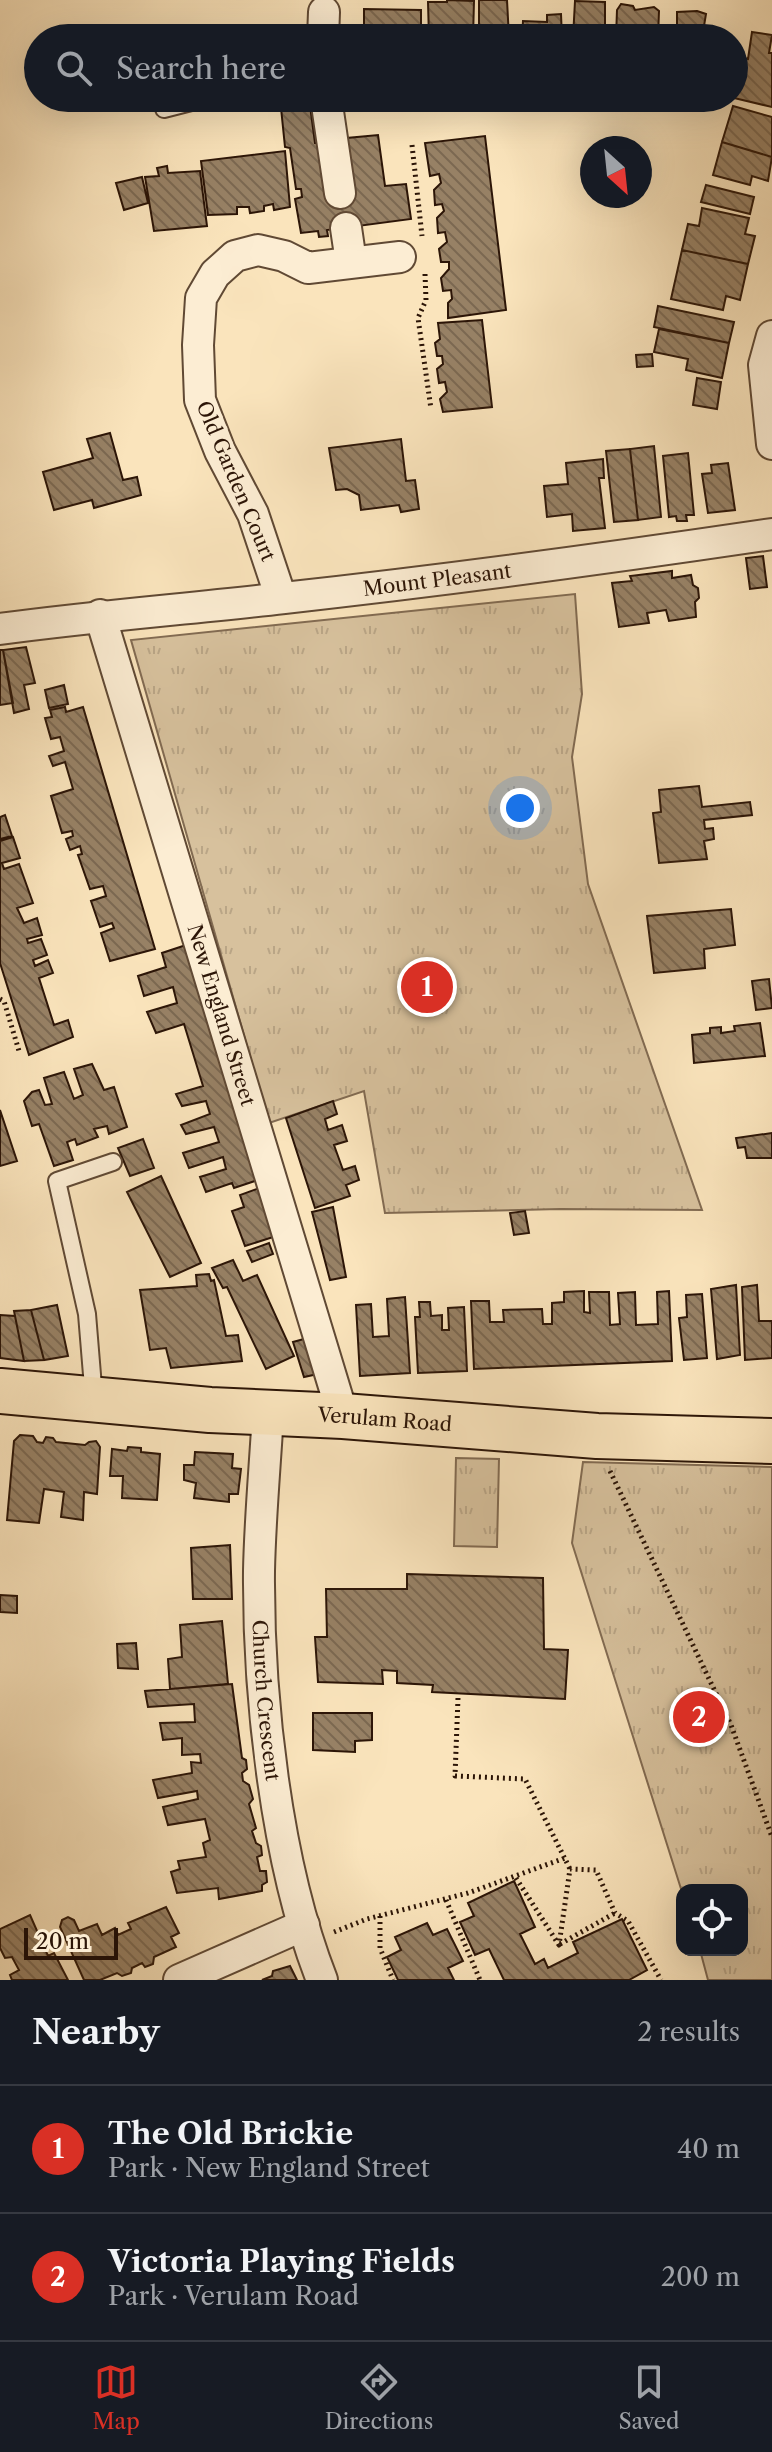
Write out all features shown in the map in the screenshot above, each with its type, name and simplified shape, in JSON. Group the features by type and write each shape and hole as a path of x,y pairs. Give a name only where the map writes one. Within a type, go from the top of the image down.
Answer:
{"main road":[{"name":"Verulam Road","path":"0,1391 94,1401 597,1436 772,1441"}],"street":[{"path":"328,112 340,193"},
{"path":"346,228 351,262"},
{"name":"Old Garden Court","path":"281,598 253,514 220,451 200,400 198,345 201,298 215,274 235,256 258,250 284,256 308,268 400,257"},
{"path":"772,336 764,365 772,444"},
{"name":"Mount Pleasant","path":"0,629 100,615 281,598 536,568 772,534"},
{"name":"New England Street","path":"100,615 343,1416"},
{"name":"Church Crescent","path":"268,1413 259,1570 262,1671 275,1787 306,1934 322,1980"},
{"path":"179,1980 306,1934"}],"lane":[{"path":"94,1401 87,1314 57,1181 113,1162"}],"path":[{"path":"0,999 4,1001 19,1051"},
{"path":"597,1436 616,1489 731,1725 772,1837"},
{"path":"458,1698 455,1776 525,1779 570,1869 559,1945"},
{"path":"306,1934 446,1899 516,1878 565,1858"},
{"path":"570,1869 596,1870 615,1913 628,1921 661,1980"},
{"path":"516,1878 559,1945"},
{"path":"446,1899 480,1980"},
{"path":"559,1945 615,1913"},
{"path":"380,1916 380,1948 393,1980"}],"green space":[{"path":"575,594 582,694 572,757 588,884 702,1210 385,1213 364,1091 269,1123 131,640"},
{"path":"456,1458 499,1459 497,1547 454,1546"},
{"path":"583,1462 772,1467 772,1980 708,1980 702,1956 748,1956 748,1884 679,1884 572,1543"}],"building":[{"path":"479,0 507,0 508,24 479,24"},
{"path":"474,1 473,24 429,24 428,2"},
{"path":"575,1 605,2 605,24 574,24"},
{"path":"621,4 633,6 635,10 654,7 659,11 659,24 616,24 617,10"},
{"path":"364,9 421,10 421,24 364,24"},
{"path":"677,12 706,14 704,24 677,24"},
{"path":"561,14 561,24 523,24 523,21 547,22 547,15"},
{"path":"752,32 772,35 769,53 772,53 772,107 748,101 748,59"},
{"path":"748,110 772,117 772,157 722,142 731,112"},
{"path":"281,112 311,112 315,143 319,143 354,192 347,138 378,135 385,186 406,184 411,219 327,230 328,236 319,237 318,231 301,233 295,199 302,197 301,189 296,189 290,148 285,147"},
{"path":"485,136 506,310 448,318 451,290 443,291 441,278 449,269 449,262 441,262 439,249 447,242 445,232 438,233 437,218 444,211 442,204 435,205 434,190 441,183 439,174 430,176 425,143"},
{"path":"722,142 772,157 768,181 752,176 750,185 713,175"},
{"path":"285,151 290,207 274,210 273,204 264,206 264,211 250,213 249,207 237,207 237,214 208,215 201,161"},
{"path":"167,166 168,173 200,171 207,226 154,231 145,177 159,176 157,168"},
{"path":"142,177 148,203 124,210 116,183"},
{"path":"706,185 754,197 750,214 701,202"},
{"path":"702,208 749,218 745,234 755,236 748,264 682,250 688,224 699,226"},
{"path":"682,250 748,264 740,300 726,296 723,310 671,299"},
{"path":"658,306 734,322 729,343 654,327"},
{"path":"482,320 492,407 443,412 440,399 447,392 445,382 439,383 437,369 443,364 442,356 437,356 435,343 440,339 438,323"},
{"path":"659,329 729,343 722,378 686,370 688,359 654,352"},
{"path":"652,354 653,366 637,367 636,355"},
{"path":"697,378 721,382 717,409 693,405"},
{"path":"110,433 123,480 137,477 141,495 94,508 92,500 54,510 43,472 93,458 87,439"},
{"path":"401,439 406,481 415,480 419,509 401,512 399,505 361,510 359,495 347,489 336,490 329,448"},
{"path":"654,446 661,517 638,520 630,449"},
{"path":"630,449 638,520 614,522 606,451"},
{"path":"688,453 694,515 686,515 687,521 677,521 676,516 669,517 663,456"},
{"path":"603,459 604,478 599,478 605,528 573,531 572,514 547,517 544,486 568,484 566,463"},
{"path":"728,463 735,510 708,513 702,474 712,473 711,465"},
{"path":"763,556 767,587 750,589 746,558"},
{"path":"672,571 672,578 691,575 693,585 698,588 696,617 669,621 666,610 647,613 649,623 619,627 612,583 632,581 630,576"},
{"path":"26,647 35,683 24,685 29,709 14,713 3,650"},
{"path":"0,650 3,650 13,703 0,705"},
{"path":"64,685 68,704 49,708 45,690"},
{"path":"65,707 66,712 83,707 155,949 110,961 101,933 114,928 112,923 100,927 91,901 106,896 103,886 90,889 78,855 82,854 80,846 70,850 66,839 73,836 72,831 62,833 51,796 73,789 65,762 53,766 49,756 64,751 60,737 51,739 45,718 52,717 50,710"},
{"path":"699,786 702,807 750,802 752,815 704,820 705,829 713,828 714,839 704,841 707,859 659,863 653,813 661,812 659,790"},
{"path":"5,815 12,836 0,839 0,817"},
{"path":"13,837 20,858 2,863 4,869 19,864 33,903 17,908 24,923 37,918 42,935 27,939 28,943 41,939 47,955 33,960 35,966 48,960 53,973 39,978 54,1025 68,1020 73,1037 29,1055 0,963 0,841"},
{"path":"731,909 735,945 704,949 705,968 654,973 647,916"},
{"path":"192,943 264,1178 234,1188 232,1183 206,1192 200,1177 226,1169 223,1157 189,1168 183,1153 219,1142 214,1127 186,1134 181,1125 210,1114 206,1101 182,1106 176,1094 203,1086 184,1024 156,1033 147,1012 177,1003 173,987 144,996 138,976 166,967 162,953"},
{"path":"769,979 772,1008 756,1010 752,981"},
{"path":"760,1023 765,1056 694,1063 692,1035 710,1033 710,1028 721,1027 721,1033 735,1031 734,1026"},
{"path":"92,1064 104,1090 114,1087 127,1127 109,1134 107,1126 94,1129 98,1137 77,1145 75,1139 67,1142 73,1160 54,1166 39,1124 32,1126 24,1101 32,1092 39,1090 45,1105 52,1104 44,1078 64,1072 74,1099 83,1095 74,1069"},
{"path":"333,1101 337,1114 325,1119 328,1130 342,1125 347,1141 334,1145 343,1170 355,1166 359,1180 346,1185 350,1196 315,1208 286,1118"},
{"path":"0,1110 17,1161 0,1166"},
{"path":"772,1133 772,1158 747,1158 745,1147 738,1148 736,1138"},
{"path":"143,1139 154,1168 130,1176 118,1148"},
{"path":"161,1176 201,1263 170,1277 127,1192"},
{"path":"265,1186 286,1233 245,1246 232,1211 244,1207 240,1195"},
{"path":"333,1207 346,1277 330,1280 312,1212"},
{"path":"525,1211 529,1233 514,1235 510,1213"},
{"path":"269,1243 273,1254 252,1262 247,1251"},
{"path":"233,1260 243,1281 257,1275 294,1356 266,1369 227,1287 223,1288 212,1268"},
{"path":"209,1274 211,1281 214,1280 226,1336 238,1335 242,1361 171,1368 166,1348 150,1350 140,1290 197,1286 196,1275"},
{"path":"736,1285 740,1355 717,1359 711,1289"},
{"path":"757,1285 759,1321 772,1321 772,1358 745,1360 742,1287"},
{"path":"584,1291 584,1312 590,1313 589,1292 609,1292 610,1325 620,1324 618,1293 635,1292 636,1325 658,1324 657,1292 669,1291 672,1361 474,1369 471,1301 489,1301 490,1322 504,1322 503,1310 542,1309 543,1324 552,1324 552,1303 564,1302 564,1292"},
{"path":"702,1294 707,1358 684,1360 679,1318 687,1317 686,1295"},
{"path":"405,1297 410,1373 360,1376 356,1305 371,1304 373,1337 389,1336 387,1299"},
{"path":"419,1302 430,1302 431,1316 442,1315 442,1330 449,1330 448,1308 464,1307 467,1371 418,1373 415,1317 420,1317"},
{"path":"57,1305 68,1356 44,1360 31,1310"},
{"path":"31,1310 44,1360 24,1361 14,1311"},
{"path":"0,1315 15,1316 24,1361 0,1358"},
{"path":"315,1336 327,1372 304,1377 293,1342"},
{"path":"20,1435 33,1436 37,1442 43,1443 46,1437 56,1442 85,1445 96,1441 100,1447 97,1494 84,1492 83,1520 61,1517 64,1492 44,1489 39,1523 7,1520 14,1441"},
{"path":"128,1447 160,1454 157,1500 122,1498 123,1476 110,1476 112,1449 127,1451"},
{"path":"195,1452 233,1454 232,1468 241,1469 238,1494 229,1494 229,1502 194,1498 196,1483 184,1480 184,1465 194,1465"},
{"path":"230,1545 232,1599 193,1599 191,1548"},
{"path":"407,1574 543,1578 544,1649 568,1650 565,1699 432,1692 433,1685 397,1683 397,1671 382,1670 383,1684 318,1682 315,1637 327,1637 326,1589 407,1589"},
{"path":"0,1595 17,1596 17,1613 0,1612"},
{"path":"222,1621 228,1684 170,1689 168,1659 182,1657 180,1625"},
{"path":"136,1643 138,1669 118,1668 117,1644"},
{"path":"232,1684 242,1758 246,1760 243,1781 249,1785 253,1799 249,1804 256,1828 252,1831 256,1843 261,1846 262,1855 257,1857 260,1871 266,1871 267,1882 262,1885 262,1891 219,1899 218,1888 177,1893 171,1872 180,1869 178,1861 206,1857 203,1843 210,1840 205,1819 168,1825 163,1807 198,1799 197,1791 158,1798 153,1780 192,1773 191,1762 201,1763 200,1754 182,1755 182,1738 163,1740 160,1723 195,1722 194,1704 148,1707 145,1691"},
{"path":"313,1713 372,1713 372,1740 355,1741 355,1752 313,1750"},
{"path":"514,1881 535,1927 520,1934 535,1964 544,1959 548,1968 578,1953 573,1942 622,1919 647,1970 629,1980 504,1980 489,1949 475,1955 460,1922 474,1916 468,1903"},
{"path":"166,1907 179,1933 171,1937 176,1947 154,1957 153,1964 145,1967 142,1963 132,1968 131,1973 84,1980 60,1927 62,1920 68,1917 74,1920 79,1931 97,1924 102,1935 115,1928 118,1935 131,1929 128,1923"},
{"path":"30,1915 48,1956 54,1953 68,1980 12,1980 10,1975 19,1970 12,1957 5,1958 0,1948 0,1929"},
{"path":"427,1923 433,1935 447,1929 463,1961 448,1968 454,1980 398,1980 387,1957 401,1950 395,1937"},
{"path":"290,1966 297,1980 262,1980 272,1976 273,1971"}],"place":[{"name":"The Old Brickie","path":"427,987"},
{"name":"Victoria Playing Fields","path":"699,1717"}]}
